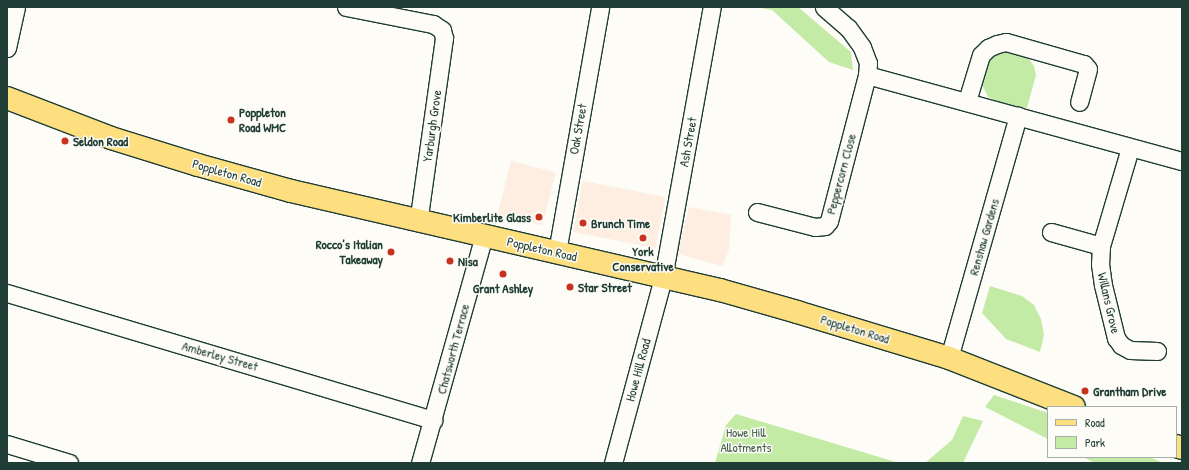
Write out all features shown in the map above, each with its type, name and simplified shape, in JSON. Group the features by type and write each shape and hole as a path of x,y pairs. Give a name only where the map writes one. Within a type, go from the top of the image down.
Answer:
{"main road":[{"name":"Poppleton Road","path":"7,98 111,138 198,166 291,192 720,290 949,358 1071,406"}],"street":[{"path":"7,48 16,7"},
{"name":"Yarburgh Grove","path":"346,7 433,24 442,30 444,38 418,222"},
{"name":"Oak Street","path":"556,252 600,7"},
{"name":"Ash Street","path":"663,278 712,7"},
{"path":"824,7 848,28 862,47 868,63 867,75 967,101 1130,148 1182,161"},
{"path":"967,101 981,55 988,48 1006,42 1084,64 1088,70 1079,102"},
{"name":"Peppercorn Close","path":"756,212 815,227 825,226 829,221 867,75"},
{"name":"Renshaw Gardens","path":"949,358 1018,116"},
{"name":"Willans Grove","path":"1130,148 1101,246 1100,264 1103,285 1116,338 1121,345 1130,350 1157,351"},
{"path":"1051,232 1101,246"},
{"name":"Chatsworth Terrace","path":"420,463 434,420 484,236"},
{"name":"Howe Hill Road","path":"613,463 663,278"},
{"name":"Amberley Street","path":"7,293 434,420"},
{"path":"7,444 69,463"}],"shaded area":[{"path":"511,161 556,172 542,225 498,214"},
{"path":"583,181 665,197 656,248 573,232"},
{"path":"689,207 731,215 729,250 722,266 678,254"}],"green space":[{"path":"755,7 798,7 851,52 853,70 829,62 772,10"},
{"path":"1002,50 1016,52 1028,58 1034,66 1036,75 1027,108 1001,103 988,97 982,85 986,67 993,56"},
{"path":"990,286 1022,296 1034,305 1041,319 1044,335 1040,352 1006,339 982,313"},
{"path":"994,395 1047,413 1047,438 985,407"},
{"name":"Howe Hill Allotments","path":"736,414 899,463 715,463 726,425"},
{"path":"963,416 983,421 963,463 925,463 952,440"},
{"path":"1085,458 1152,458 1163,463 1095,463"}],"place":[{"name":"Poppleton Road WMC","path":"231,120"},
{"name":"Seldon Road","path":"65,141"},
{"name":"Kimberlite Glass","path":"539,217"},
{"name":"Brunch Time","path":"583,223"},
{"name":"York Conservative","path":"643,238"},
{"name":"Rocco’s Italian Takeaway","path":"391,252"},
{"name":"Nisa","path":"450,261"},
{"name":"Grant Ashley","path":"503,274"},
{"name":"Star Street","path":"570,287"},
{"name":"Grantham Drive","path":"1085,391"}]}
